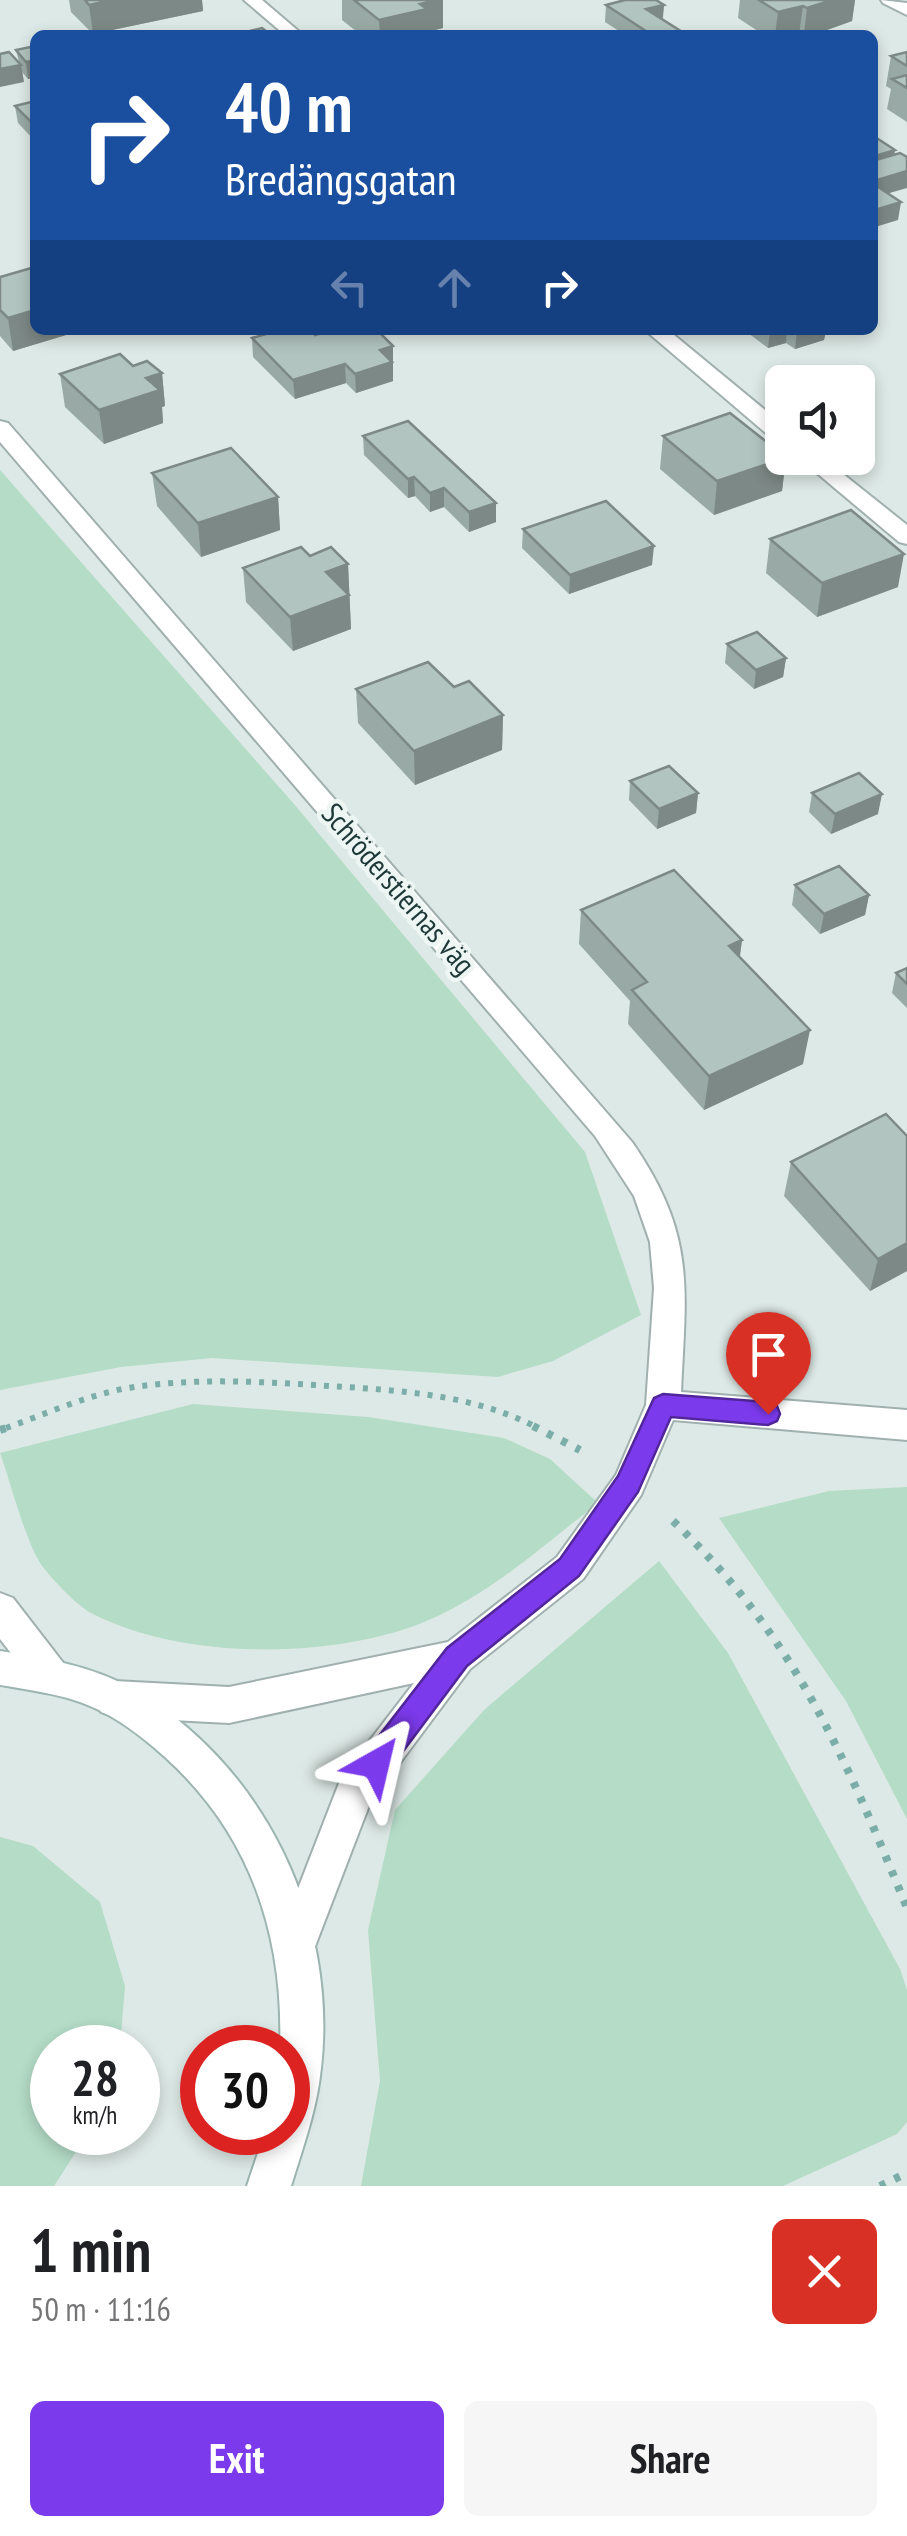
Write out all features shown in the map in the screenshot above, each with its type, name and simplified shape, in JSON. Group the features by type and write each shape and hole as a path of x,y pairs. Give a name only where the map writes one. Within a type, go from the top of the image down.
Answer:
{"street":[{"path":"252,0 289,30"},
{"path":"890,0 907,10"},
{"path":"661,335 765,421"},
{"name":"Schröderstiernas väg","path":"0,428 606,1128 640,1176 662,1224 669,1275 663,1405"},
{"path":"831,475 907,537"},
{"path":"295,1948 355,1791 457,1657 570,1568 628,1484 663,1405 907,1424"},
{"path":"0,1610 51,1676"},
{"path":"114,1699 229,1705 457,1657"},
{"path":"0,1668 51,1676 114,1699 172,1734 220,1781 260,1839 286,1907 300,1982 301,2025"},
{"path":"270,2186 280,2155"}],"path":[{"path":"0,1430 118,1390 230,1380 394,1390 456,1399 515,1416 580,1450 696,1540 747,1598 795,1665 835,1735 907,1908"},
{"path":"880,2186 907,2173"}],"green space":[{"path":"0,470 294,804 585,1152 641,1315 553,1361 498,1377 212,1358 121,1367 0,1390"},
{"path":"193,1404 368,1417 504,1438 550,1459 598,1503 488,1588 414,1626 377,1637 295,1649 209,1646 167,1640 93,1614 53,1579 31,1545 0,1453"},
{"path":"907,1487 907,1819 846,1701 719,1518 829,1491"},
{"path":"659,1561 728,1653 900,1969 907,1990 907,2122 897,2134 783,2186 361,2186 380,2081 368,1930 395,1810 484,1710"},
{"path":"0,1837 33,1846 100,1902 125,1986 122,2025 30,2025 30,2155 74,2155 54,2186 0,2186"}],"building":[{"path":"85,0 112,0 89,5"},
{"path":"354,0 437,0 420,4 427,9 379,20"},
{"path":"625,0 656,0 664,5 646,9 679,30 644,30 606,5"},
{"path":"759,0 832,0 778,12"},
{"path":"30,47 30,61 26,62 16,50"},
{"path":"9,52 21,65 0,69 0,54"},
{"path":"907,52 907,66 891,56"},
{"path":"907,75 907,88 892,79"},
{"path":"30,102 30,121 15,106"},
{"path":"878,139 895,150 878,155"},
{"path":"900,153 907,157 907,171 878,180 878,159"},
{"path":"878,187 901,202 878,209"},
{"path":"30,268 30,311 8,318 0,310 0,277"},
{"path":"382,335 393,346 380,350 392,362 355,374 345,364 293,380 252,338"},
{"path":"120,354 133,366 147,361 162,373 146,378 160,390 99,410 60,374"},
{"path":"730,413 765,441 765,465 717,481 663,436"},
{"path":"408,421 496,503 469,512 444,488 430,493 414,477 408,479 363,436"},
{"path":"231,448 278,497 198,523 152,473"},
{"path":"606,501 654,546 570,575 523,529"},
{"path":"851,510 904,554 822,583 770,539"},
{"path":"301,547 310,556 331,547 348,564 326,572 349,595 290,617 243,568"},
{"path":"757,632 786,658 756,670 727,644"},
{"path":"428,662 454,687 469,681 503,715 414,751 356,689"},
{"path":"669,766 698,793 659,809 630,781"},
{"path":"859,773 882,794 835,814 812,793"},
{"path":"839,866 869,895 824,914 795,885"},
{"path":"674,870 742,940 729,946 810,1030 709,1076 632,990 647,982 581,910"},
{"path":"907,968 907,984 896,973"},
{"path":"886,1114 907,1136 907,1243 878,1259 791,1162"}],"route":[{"path":"376,1764 457,1657 570,1568 628,1484 663,1405 768,1414"}]}
